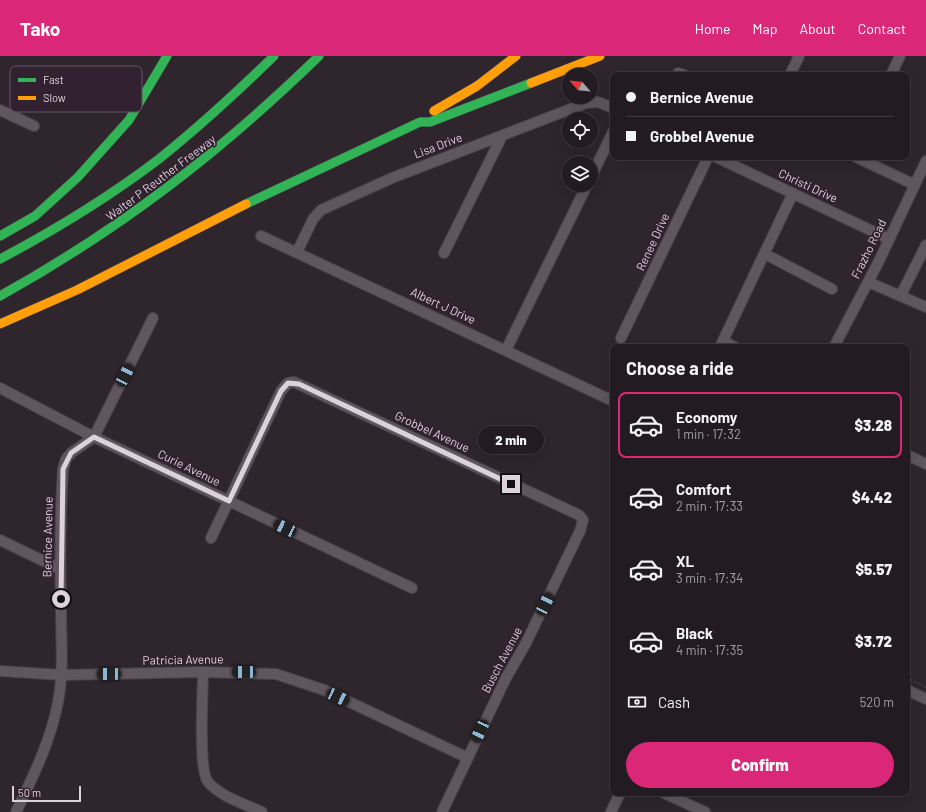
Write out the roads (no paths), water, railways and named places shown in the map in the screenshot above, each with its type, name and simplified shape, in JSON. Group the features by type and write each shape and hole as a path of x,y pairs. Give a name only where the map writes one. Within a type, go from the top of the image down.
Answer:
{"highway":[{"path":"142,98 167,56"},
{"name":"Walter P Reuther Freeway","path":"0,259 48,233 118,189 167,152 230,98 274,56"},
{"name":"Walter P Reuther Freeway","path":"0,296 91,244 155,200 242,130 319,56"},
{"path":"0,324 77,290 278,188 420,122 427,114 470,92 490,78 516,56"},
{"path":"420,122 430,122 600,56"},
{"path":"0,236 35,216 78,177 129,120 134,112"}],"street":[{"path":"791,72 799,56"},
{"path":"892,72 900,56"},
{"name":"Lisa Drive","path":"297,252 313,219 321,210 392,178 586,103 598,102 610,107"},
{"path":"0,110 34,126"},
{"path":"444,253 502,136"},
{"path":"598,163 610,138"},
{"name":"Renee Drive","path":"621,338 707,160"},
{"name":"Christi Drive","path":"722,160 889,239"},
{"path":"862,160 915,185"},
{"name":"Frazho Road","path":"836,344 868,282 926,161"},
{"path":"506,350 584,192"},
{"path":"722,344 793,193"},
{"name":"Albert J Drive","path":"261,236 610,400"},
{"path":"901,295 926,245"},
{"path":"765,254 832,289"},
{"path":"868,282 926,307"},
{"path":"94,437 153,318"},
{"name":"Grobbel Avenue","path":"229,501 281,391 288,383 299,384 567,510 574,511 583,520"},
{"name":"Curie Avenue","path":"0,388 94,437 412,588"},
{"name":"Bernice Avenue","path":"16,812 49,734 58,701 62,675 60,569 63,469 71,453 94,437"},
{"path":"910,456 926,464"},
{"path":"211,538 229,501"},
{"name":"Busch Avenue","path":"442,812 506,678 526,643 580,531 583,520"},
{"path":"0,540 60,569"},
{"name":"Patricia Avenue","path":"0,671 62,675 203,672 267,673 306,683 468,758"},
{"path":"203,672 202,757 203,771 207,781 222,793 262,812"},
{"path":"910,691 926,699"},
{"path":"611,812 619,796"},
{"path":"670,796 705,812"}]}
